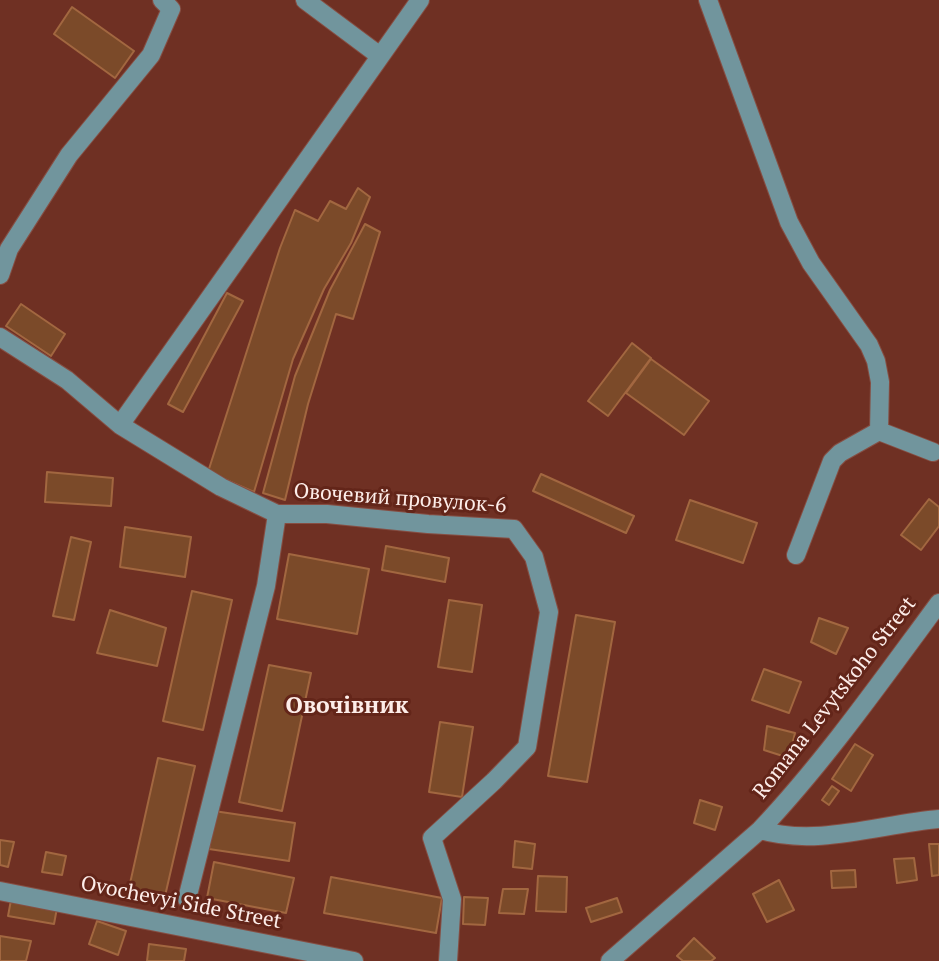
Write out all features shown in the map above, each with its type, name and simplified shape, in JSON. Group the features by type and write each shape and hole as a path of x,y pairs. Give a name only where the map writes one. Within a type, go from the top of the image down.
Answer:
{"street":[{"path":"0,275 9,249 69,155 151,55 171,9 162,0"},
{"path":"305,0 380,56"},
{"path":"120,425 420,0"},
{"path":"708,0 789,222 811,263 869,345 876,361 880,382 879,431"},
{"path":"0,337 67,380 120,425 221,487 276,514"},
{"path":"879,431 933,452"},
{"path":"796,555 832,460 879,431"},
{"name":"Овочевий провулок-6","path":"187,899 266,586 276,514 327,514 514,529 534,557 549,612 527,747 495,781 432,838 452,899 448,961"},
{"name":"Romana Levytskoho Street","path":"611,961 760,830 802,783 938,608"},
{"path":"760,830 781,835 808,835 939,819"},
{"name":"Ovochevyi Side Street","path":"0,891 354,961"}],"building":[{"path":"72,7 134,51 115,78 54,34"},
{"path":"358,188 370,197 351,243 324,289 293,359 254,492 208,472 280,248 295,210 318,221 330,201 346,209"},
{"path":"365,224 380,232 353,319 336,314 308,404 285,500 263,493 295,376 330,290"},
{"path":"227,293 243,301 183,412 168,404"},
{"path":"21,304 65,334 51,356 6,326"},
{"path":"632,343 651,358 608,416 588,401"},
{"path":"651,359 709,401 684,435 626,393"},
{"path":"47,472 113,478 111,506 45,502"},
{"path":"541,474 634,516 626,533 533,491"},
{"path":"929,499 939,507 939,526 921,550 901,535"},
{"path":"690,500 757,523 743,563 676,540"},
{"path":"125,527 191,537 185,577 120,567"},
{"path":"71,537 91,542 74,620 53,616"},
{"path":"386,546 449,558 445,582 382,570"},
{"path":"289,554 369,569 357,634 277,619"},
{"path":"192,591 232,600 203,730 163,721"},
{"path":"449,600 482,605 472,672 438,667"},
{"path":"110,610 166,628 157,666 97,653"},
{"path":"576,615 615,622 587,782 548,776"},
{"path":"819,618 848,628 836,654 811,642"},
{"path":"269,665 311,673 282,811 239,802"},
{"path":"764,669 801,682 789,713 752,700"},
{"path":"440,722 473,727 462,797 429,792"},
{"path":"767,726 795,733 789,758 764,750"},
{"path":"855,744 873,755 851,791 832,779"},
{"path":"158,758 195,766 165,896 129,888"},
{"path":"832,786 839,791 829,805 822,800"},
{"path":"700,800 722,807 715,830 694,823"},
{"path":"214,811 295,823 289,861 209,849"},
{"path":"0,840 14,842 8,867 0,865"},
{"path":"515,841 535,844 532,869 513,867"},
{"path":"929,844 939,844 939,875 932,876"},
{"path":"46,852 66,856 62,875 42,872"},
{"path":"914,858 917,880 897,883 894,859"},
{"path":"214,862 294,878 286,913 207,898"},
{"path":"855,870 856,887 832,888 831,871"},
{"path":"538,876 567,877 566,912 536,911"},
{"path":"331,877 442,898 436,933 324,913"},
{"path":"779,880 794,910 767,922 753,894"},
{"path":"503,889 528,889 524,914 499,913"},
{"path":"464,897 488,898 485,925 463,924"},
{"path":"617,898 622,912 591,922 586,908"},
{"path":"11,900 57,908 54,924 8,916"},
{"path":"97,921 126,931 118,955 89,944"},
{"path":"0,936 31,941 26,961 0,961"},
{"path":"694,938 715,958 711,961 683,961 677,956"},
{"path":"149,944 186,949 184,961 147,961"}],"district":[{"name":"Овочівник","path":"347,706"}]}
